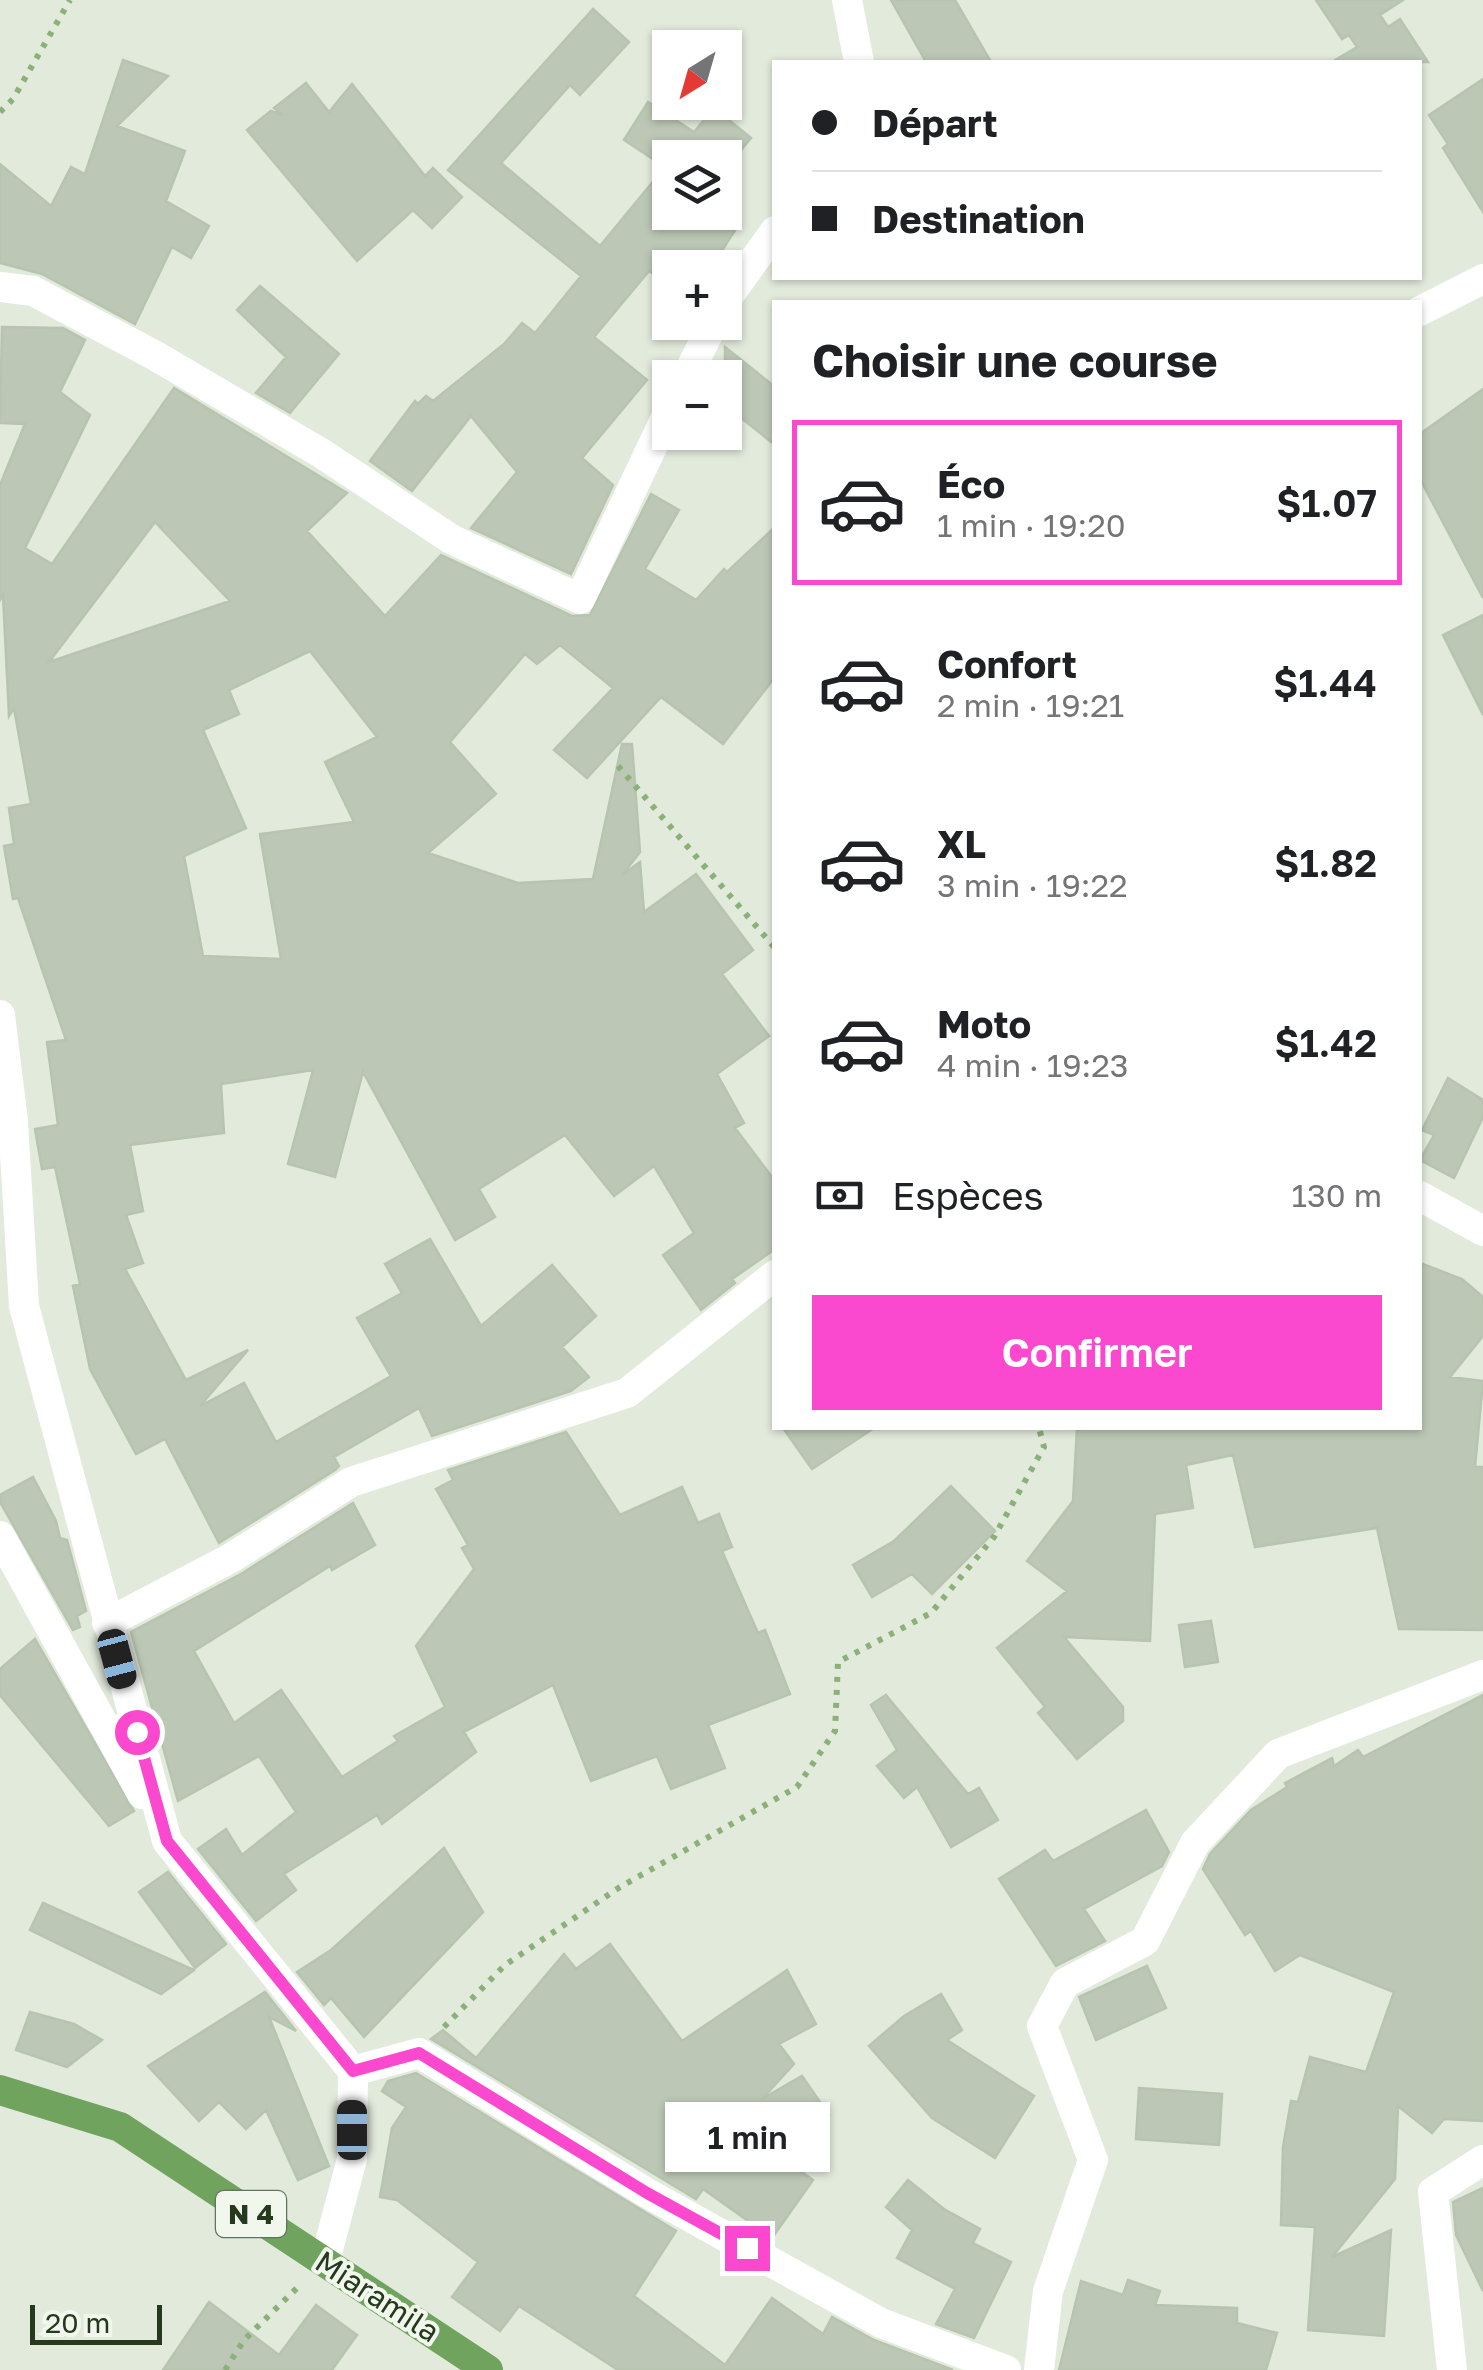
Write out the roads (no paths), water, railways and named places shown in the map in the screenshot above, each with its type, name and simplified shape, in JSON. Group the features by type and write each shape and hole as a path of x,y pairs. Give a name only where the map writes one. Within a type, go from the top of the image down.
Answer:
{"main road":[{"name":"Miaramila","path":"0,2090 120,2127 488,2370"}],"street":[{"path":"847,0 859,60"},
{"path":"742,277 772,235"},
{"path":"1422,310 1483,279"},
{"path":"0,287 33,291 154,355 321,453 450,539 580,600 652,447"},
{"path":"0,1015 13,1121 24,1306 167,1841"},
{"path":"1422,1197 1483,1231"},
{"path":"107,1622 231,1558 350,1482 627,1393 772,1277"},
{"path":"0,1536 167,1841 353,2071 352,2159 325,2260"},
{"path":"1039,2370 1048,2291 1093,2160 1042,2026 1065,1983 1145,1940 1195,1843 1278,1754 1483,1675"},
{"path":"353,2071 419,2053 647,2193 881,2323 1006,2370"},
{"path":"1452,2370 1434,2192 1483,2160"}]}
